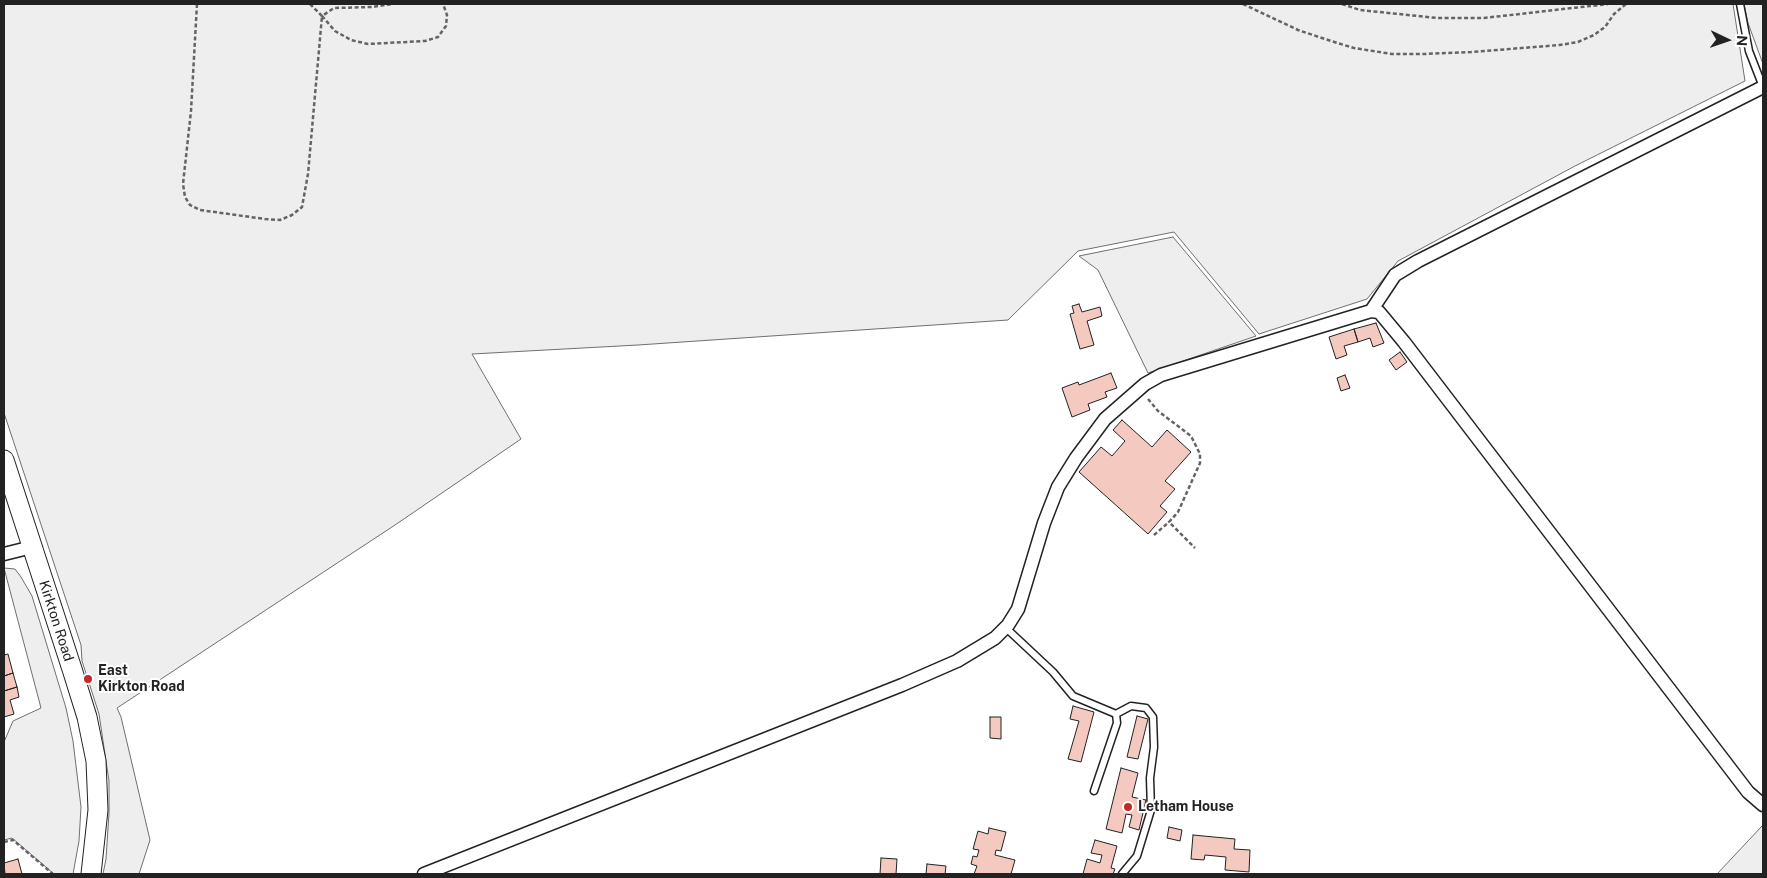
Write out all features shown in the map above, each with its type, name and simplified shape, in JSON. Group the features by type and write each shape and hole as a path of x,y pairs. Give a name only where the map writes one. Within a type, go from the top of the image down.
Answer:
{"street":[{"path":"1371,311 1395,275 1418,260 1763,87"},
{"path":"424,874 902,685 957,661 995,638 1006,628 1018,609 1044,523 1058,487 1076,458 1105,419 1139,389 1161,375 1371,311 1379,312 1404,342 1748,792 1763,805"},
{"name":"Kirkton Road","path":"4,460 72,669 87,718 96,760 98,810 92,874"},
{"path":"4,554 32,547"}],"lane":[{"path":"1740,4 1749,51 1763,87"},
{"path":"1006,628 1052,672 1073,696 1116,714"},
{"path":"1116,714 1131,706 1146,708 1153,718 1154,737 1150,778 1151,810 1137,856 1122,874"},
{"path":"1094,791 1117,723 1116,714"}],"path":[{"path":"197,4 191,110 183,184 185,197 190,205 200,210 264,219 280,220 292,216 302,207 308,174 322,16"},
{"path":"310,4 335,30 351,40 368,44 425,41 438,37 446,26 447,15 444,4"},
{"path":"322,16 334,8 372,7 392,4"},
{"path":"1243,4 1298,30 1330,41 1354,48 1392,54 1471,52 1578,42 1605,27 1614,14 1626,4"},
{"path":"1342,4 1360,10 1437,18 1484,18 1608,4"},
{"path":"1139,389 1158,411 1191,436 1200,454 1200,462 1178,512 1154,535"},
{"path":"1169,522 1195,548"},
{"path":"4,842 13,840 53,874"}],"shaded area":[{"path":"4,4 1733,4 1745,81 1575,166 1398,261 1367,299 1259,334 1174,232 1078,251 1008,320 638,345 472,354 521,439 395,525 117,708 121,717 150,840 139,874 103,874 106,859 109,813 109,781 99,714 82,661 81,645 4,413"},
{"path":"1744,4 1763,4 1763,64 1748,23"},
{"path":"1173,237 1256,336 1148,373 1098,270 1079,256"},
{"path":"4,568 15,569 32,596 66,708 73,741 81,807 79,841 73,874 54,874 12,838 4,840 4,742 13,721 41,708"},
{"path":"1763,825 1763,874 1717,874"}],"building":[{"path":"1079,304 1082,312 1100,307 1102,316 1087,321 1094,345 1080,349 1070,314 1074,313 1072,306"},
{"path":"1376,323 1384,343 1373,347 1370,338 1358,342 1354,329"},
{"path":"1354,329 1358,342 1344,346 1347,355 1336,359 1329,337"},
{"path":"1400,352 1407,362 1396,370 1389,360"},
{"path":"1111,373 1117,388 1105,392 1107,397 1088,404 1090,410 1072,417 1062,388 1078,382 1079,385"},
{"path":"1345,375 1350,388 1341,391 1337,378"},
{"path":"1122,420 1152,447 1167,430 1191,452 1165,481 1175,489 1160,506 1167,512 1148,534 1079,472 1101,447 1112,456 1125,441 1113,430"},
{"path":"8,654 13,673 4,676 4,655"},
{"path":"13,673 17,687 4,691 4,676"},
{"path":"17,687 19,697 10,700 14,714 4,717 4,691"},
{"path":"1073,706 1094,712 1081,762 1068,759 1079,721 1070,719"},
{"path":"1137,716 1148,719 1138,759 1127,757"},
{"path":"990,717 1001,717 1001,739 990,738"},
{"name":"Letham House","path":"1121,768 1138,773 1132,797 1146,800 1139,830 1129,827 1132,815 1126,814 1122,833 1106,829"},
{"path":"1169,827 1182,830 1180,841 1167,838"},
{"path":"989,828 1006,832 1001,851 996,850 995,855 1015,860 1011,874 974,874 977,866 971,864 973,856 977,857 979,850 973,849 978,831 988,834"},
{"path":"1193,835 1235,839 1234,849 1250,850 1249,872 1225,870 1226,857 1205,855 1204,860 1191,859"},
{"path":"1095,840 1117,846 1111,868 1115,869 1113,874 1083,874 1087,859 1100,863 1102,855 1091,853"},
{"path":"881,858 897,859 896,874 880,874"},
{"path":"18,859 22,874 5,874 4,863"},
{"path":"927,864 946,866 945,874 926,874"}],"place":[{"name":"East Kirkton Road","path":"88,679"},
{"name":"Letham House","path":"1128,807"}]}
